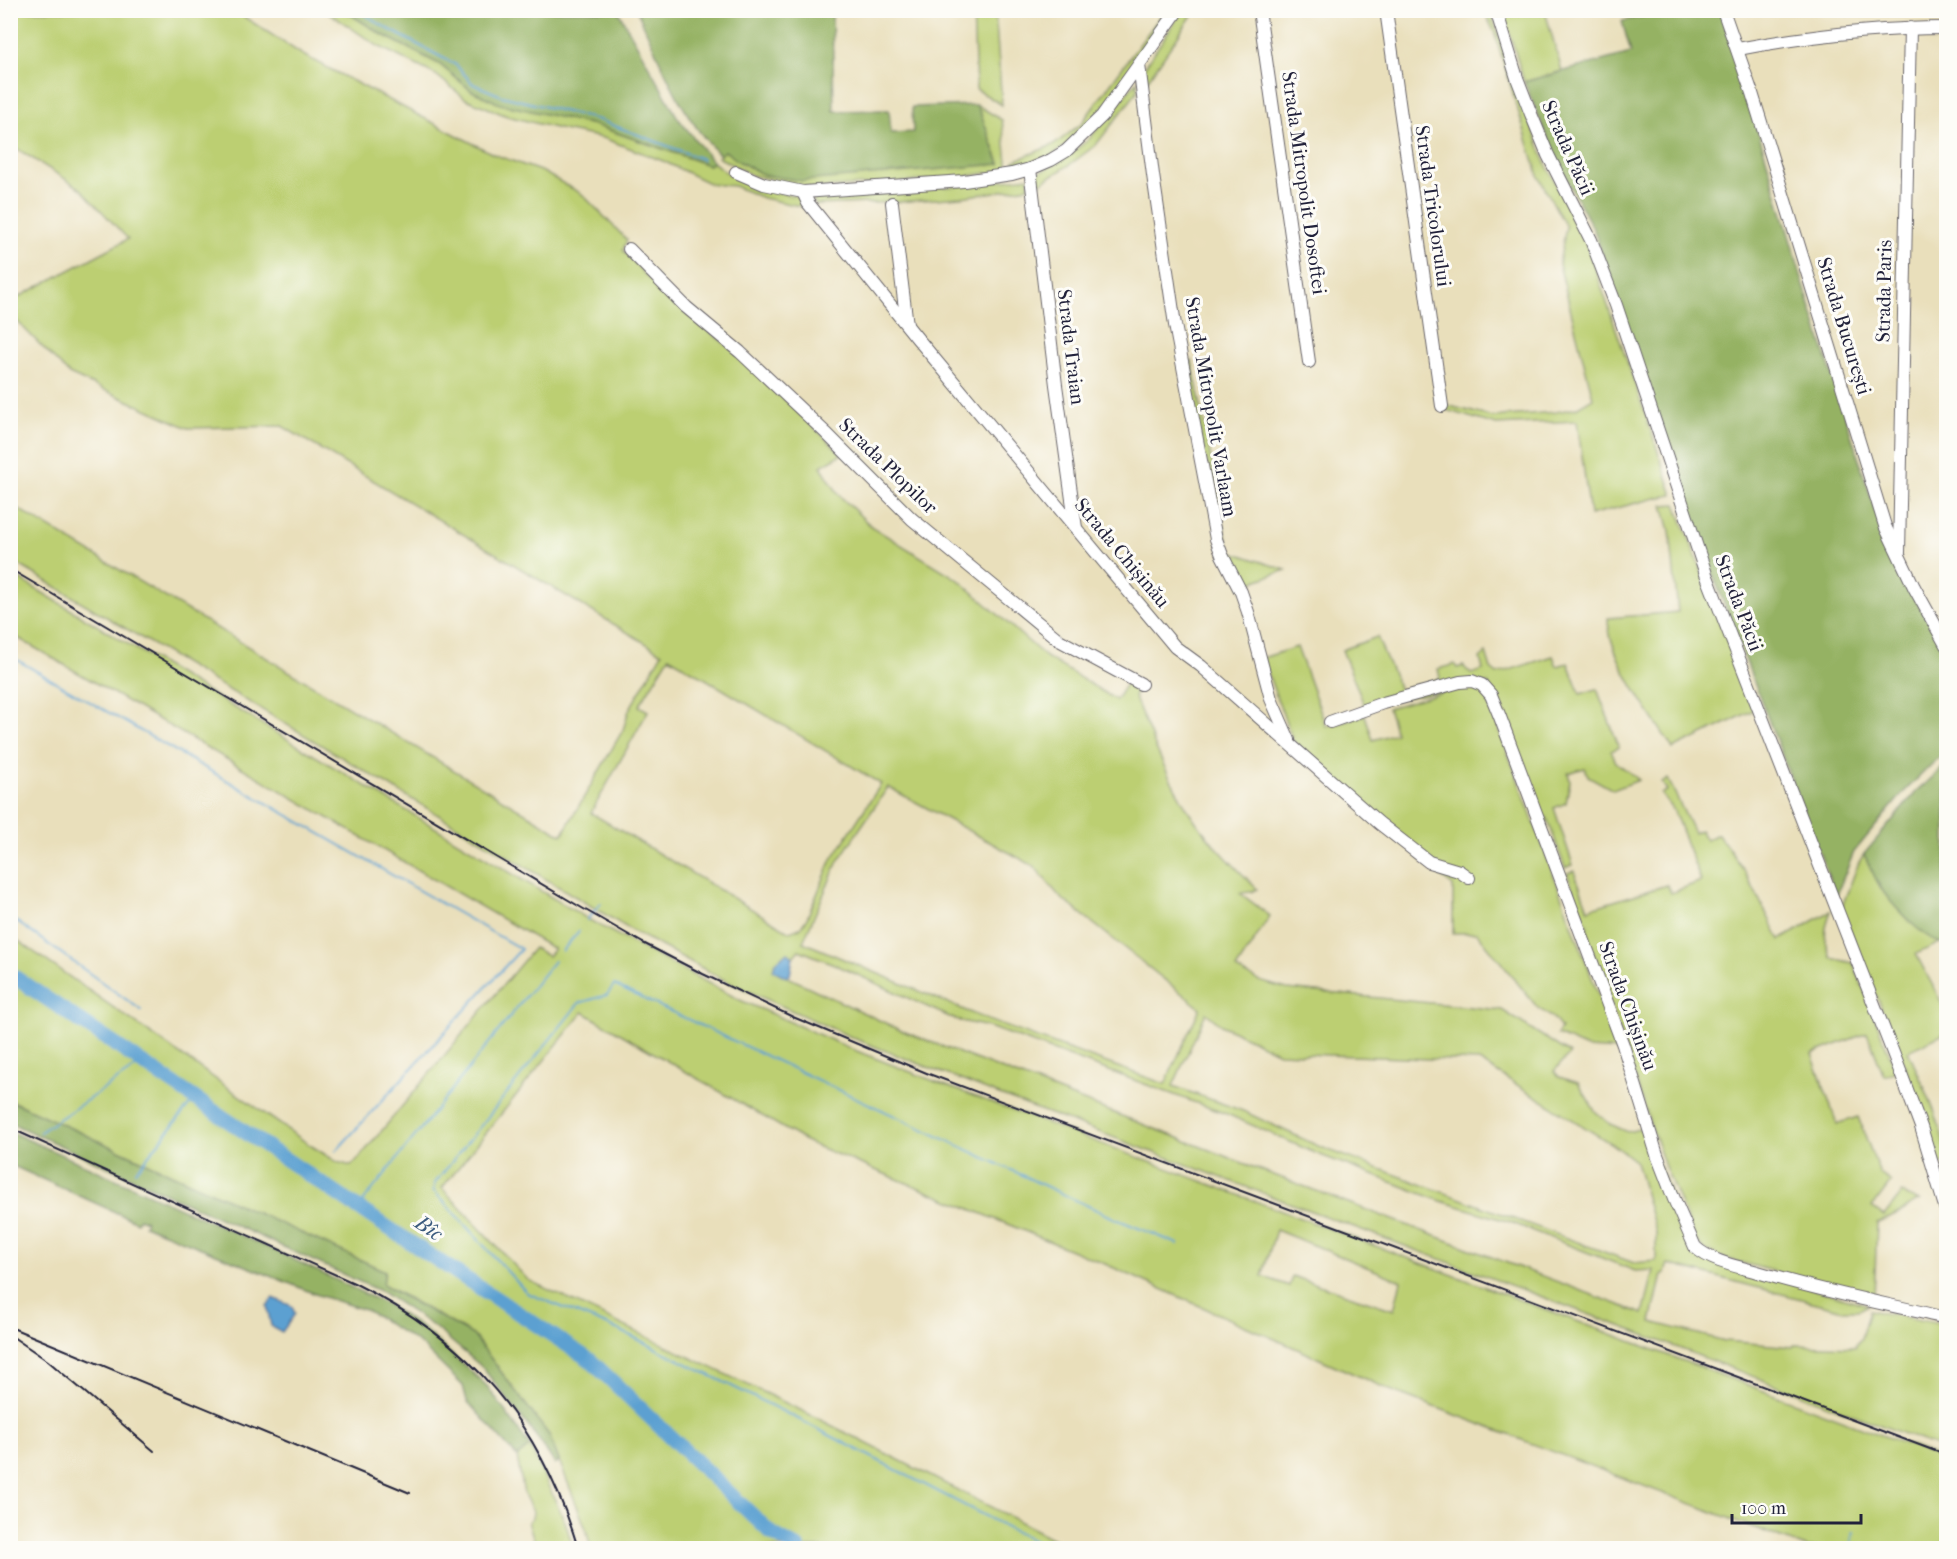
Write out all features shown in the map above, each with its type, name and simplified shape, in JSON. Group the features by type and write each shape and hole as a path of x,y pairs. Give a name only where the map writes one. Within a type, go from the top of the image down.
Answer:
{"street":[{"path":"736,172 764,184 803,192 963,181 1030,169 1051,160 1078,141 1102,116 1178,10"},
{"name":"Strada Mitropolit Dosoftei","path":"1259,10 1310,362"},
{"name":"Strada Tricolorului","path":"1386,10 1442,406"},
{"name":"Strada Păcii","path":"1496,10 1517,78 1535,124 1591,240 1616,305 1706,574 1897,1063 1921,1127 1947,1210"},
{"name":"Strada București","path":"1723,10 1738,49 1885,526 1914,587 1947,645"},
{"path":"1738,49 1801,37 1910,28 1947,28"},
{"name":"Strada Paris","path":"1899,555 1910,28"},
{"name":"Strada Mitropolit Varlaam","path":"1139,65 1175,325 1216,539 1241,592 1271,699 1291,744"},
{"name":"Strada Traian","path":"1030,169 1056,385 1077,529"},
{"name":"Strada Chișinău","path":"803,192 808,203 908,326 1175,647 1201,666 1291,744 1345,795 1429,862 1459,871 1469,878"},
{"path":"892,203 908,326"},
{"name":"Strada Plopilor","path":"629,249 686,307 740,352 826,433 912,519 1059,640 1141,684"},
{"name":"Strada Chișinău","path":"1330,722 1383,703 1460,682 1472,681 1482,685 1491,695 1546,836 1623,1045 1657,1155 1695,1247 1701,1252 1730,1264 1790,1282 1947,1318"}],"green space":[{"path":"1681,10 1720,11 1880,526 1917,602 1946,651 1946,753 1904,792 1854,852 1836,896 1711,570 1594,230 1561,169 1524,82 1631,53 1622,21 1646,16 1646,11 1678,11 1679,13"},
{"path":"11,11 235,11 303,55 493,154 543,172 582,194 627,240 623,250 657,288 736,353 842,454 821,466 839,495 872,527 959,580 1046,657 1116,700 1129,679 1141,688 1134,696 1159,756 1181,799 1205,833 1257,889 1240,893 1270,916 1236,969 1259,981 1287,989 1502,1010 1570,1054 1554,1071 1559,1077 1578,1083 1595,1111 1610,1124 1628,1132 1643,1128 1697,1255 1868,1305 1858,1310 1843,1310 1668,1264 1662,1275 1651,1322 1725,1341 1793,1347 1794,1345 1855,1347 1861,1338 1869,1310 1946,1325 1946,1450 1002,1096 858,1040 730,983 631,930 11,560 10,504 562,835 623,730 629,710 662,653 282,426 188,428 69,374 11,315 11,301 128,239 80,188 11,145","holes":["669,657 881,784 832,859 806,920 800,928 790,932 591,813 648,711 639,706","888,787 1034,866 1060,897 1200,1008 1165,1084 988,1020 803,942 838,861","799,950 956,1020 989,1027 1229,1115 1315,1153 1441,1201 1510,1222 1635,1271 1654,1270 1643,1314 1266,1172 900,1030 773,970 787,952 793,957","1206,1013 1221,1025 1279,1053 1479,1061 1618,1148 1636,1162 1656,1232 1656,1261 1634,1263 1318,1146 1243,1111 1173,1086"]},
{"path":"326,11 345,11 381,34 439,64 472,91 594,125 708,165 713,162 742,181 774,192 797,196 803,207 763,198 734,186 711,184 663,161 603,138 507,116 466,99 436,75 378,46"},
{"path":"345,11 618,11 678,118 713,162 709,165 594,125 500,104 472,91 439,64 381,34"},
{"path":"637,11 832,11 834,111 889,110 891,133 913,132 912,107 977,105 1000,164 802,181 764,175 725,151 720,155 706,140 672,87"},
{"path":"973,11 995,11 1002,105 976,89"},
{"path":"1164,11 1171,11 1133,68 1087,126 1071,142 1049,157 1015,168 1014,161 1055,144 1081,124"},
{"path":"1182,11 1195,11 1145,84 1144,68"},
{"path":"1484,11 1490,11 1546,164 1585,239 1673,495 1590,515 1577,421 1496,425 1446,410 1446,405 1492,417 1556,412 1576,408 1593,398 1559,264 1566,227 1538,175 1494,32"},
{"path":"1503,11 1545,11 1562,71 1524,82"},
{"path":"1137,81 1137,92 1096,145 1037,185 1036,174 1065,158 1089,139"},
{"path":"977,105 1002,120 1008,170 946,179 809,189 752,175 718,157 725,151 738,161 1000,163"},
{"path":"1028,177 1029,187 961,197 816,205 810,196 958,186"},
{"path":"1192,361 1229,551 1286,570 1244,585 1225,555 1186,364"},
{"path":"1676,504 1754,710 1673,749 1643,704 1623,668 1615,650 1608,618 1678,612 1670,531 1663,505"},
{"path":"11,574 593,922 740,1000 854,1050 944,1085 1946,1459 1946,1548 1808,1548 1390,1390 1105,1264 809,1143 583,1012 442,1188 528,1280 813,1416 1071,1548 591,1548 586,1529 549,1435 473,1335 383,1284 385,1271 11,1101 11,936 310,1145 337,1162 351,1166 534,948 548,956 554,949 11,634","holes":["1276,1230 1401,1281 1394,1310 1292,1276 1289,1286 1262,1276"]},
{"path":"1377,637 1400,690 1440,678 1438,669 1455,664 1458,668 1463,666 1471,674 1483,670 1480,658 1486,653 1491,669 1497,674 1553,656 1557,666 1568,663 1580,694 1597,689 1619,747 1611,751 1616,762 1639,780 1613,790 1588,776 1585,768 1568,773 1570,781 1566,803 1554,808 1573,865 1565,868 1547,818 1545,824 1488,683 1364,705 1342,650"},
{"path":"1297,647 1326,726 1365,715 1373,740 1396,733 1388,708 1472,684 1486,695 1619,1050 1587,1048 1557,1035 1561,1028 1554,1019 1537,1007 1477,933 1453,933 1453,886 1429,867 1293,741 1262,658"},
{"path":"1946,765 1946,944 1938,942 1921,931 1896,907 1884,893 1864,854 1916,792"},
{"path":"1668,779 1694,833 1700,830 1706,840 1718,834 1745,872 1780,940 1831,911 1825,935 1831,958 1853,963 1896,1071 1884,1076 1867,1033 1812,1054 1837,1124 1858,1117 1880,1174 1891,1182 1872,1207 1884,1216 1902,1193 1919,1201 1877,1223 1874,1298 1720,1257 1704,1249 1695,1239 1664,1164 1585,929 1588,928 1567,873 1574,871 1588,909 1667,885 1671,893 1701,881 1673,809 1661,794 1667,790 1662,783"},
{"path":"1864,854 1884,892 1925,934 1940,943 1916,954 1946,1011 1946,1033 1908,1051 1942,1135 1946,1162 1940,1165 1901,1055 1841,909"},
{"path":"11,1101 385,1271 383,1285 473,1335 549,1435 559,1461 555,1464 482,1367 433,1326 382,1292 11,1123"},
{"path":"11,1132 278,1252 388,1305 425,1330 487,1386 530,1446 517,1457 467,1401 463,1386 419,1343 368,1311 318,1295 144,1225 146,1221 139,1218 137,1222 11,1165"},
{"path":"530,1446 566,1524 573,1548 537,1548 528,1522 533,1512 524,1494 517,1457"}],"water":[{"path":"787,952 793,957 790,975 786,977 773,970 775,963"},
{"path":"273,1298 292,1306 295,1314 282,1332 271,1326 267,1306"}],"waterway":[{"path":"358,10 456,65 473,84 502,96 599,120 702,159"},
{"path":"10,656 521,949 336,1151"},
{"path":"587,920 601,903"},
{"path":"10,917 141,1010"},
{"path":"562,951 579,931"},
{"path":"358,1208 554,961"},
{"name":"Bîc","path":"10,974 358,1208 590,1360 771,1533 798,1548"},
{"path":"1047,1548 802,1421 621,1331 527,1293 433,1190 435,1183 579,1003 607,995 614,985 1116,1219 1178,1244"},
{"path":"40,1132 142,1063"},
{"path":"136,1171 195,1098"},
{"path":"1851,1548 1854,1531"}],"railway":[{"path":"10,569 643,943 793,1017 929,1074 1946,1455"},
{"path":"10,1128 354,1283 396,1306 433,1331 466,1359 496,1390 521,1425 543,1462 562,1503 578,1548"},
{"path":"10,1327 410,1493"},
{"path":"10,1335 48,1361 154,1451"}]}
